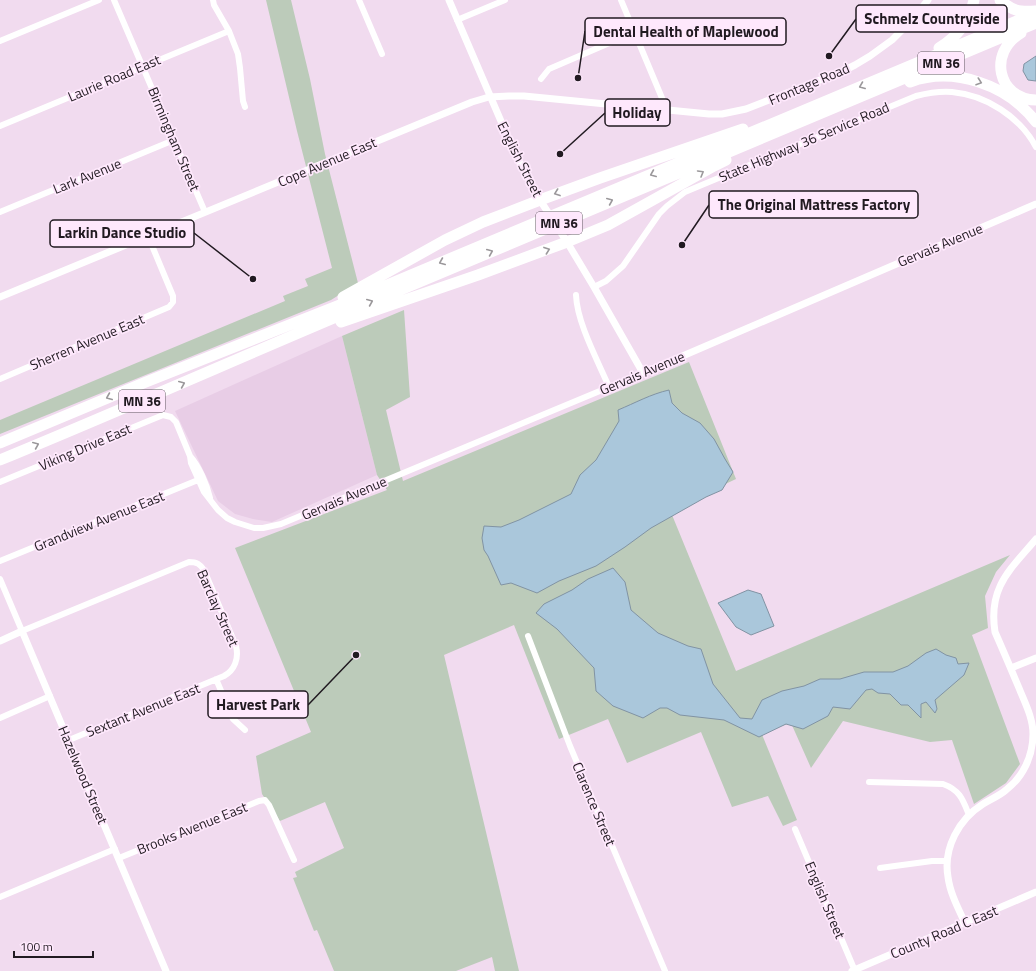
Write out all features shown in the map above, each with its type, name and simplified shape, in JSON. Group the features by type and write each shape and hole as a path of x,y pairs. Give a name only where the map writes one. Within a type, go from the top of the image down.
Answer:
{"highway":[{"path":"898,71 935,51 953,39 966,23 974,0"},
{"path":"1000,0 1018,11 1036,12"},
{"name":"MN 36","path":"0,442 344,303 1036,12"},
{"path":"1036,24 1011,40 1004,51 1001,64 1003,78 1010,90 1022,98 1036,100"},
{"name":"MN 36","path":"0,460 97,420 391,293 1036,24"},
{"path":"847,102 922,78 947,76 985,84 1015,101 1024,108 1036,122"},
{"path":"283,340 317,330 478,274 565,238 614,223 714,166 835,107"},
{"path":"249,341 329,304 465,230 543,203 645,162 735,131 791,115"}],"street":[{"path":"0,41 100,0"},
{"name":"Birmingham Street","path":"114,0 205,212"},
{"path":"212,0 229,30 238,54 245,107"},
{"path":"358,0 382,54"},
{"name":"English Street","path":"448,0 515,154 643,373"},
{"path":"457,20 505,0"},
{"path":"621,0 667,110"},
{"name":"Frontage Road","path":"667,110 709,114 735,112 759,105 842,71 870,56 892,40 910,22 928,0"},
{"name":"Laurie Road East","path":"0,126 229,30"},
{"path":"541,79 549,69 635,32"},
{"name":"State Highway 36 Service Road","path":"594,288 606,281 622,266 660,214 667,206 685,192 916,96 930,93 951,92 969,95 979,99 1000,109 1017,123 1036,147"},
{"name":"Cope Avenue East","path":"0,297 320,166 460,106 489,97 524,96 667,110"},
{"name":"Lark Avenue","path":"0,212 174,140"},
{"name":"Gervais Avenue","path":"211,501 227,518 245,526 263,528 281,524 643,373 1036,204"},
{"name":"Sherren Avenue East","path":"0,379 169,307 173,302 173,296 148,236"},
{"path":"576,295 576,304 586,333 609,387"},
{"name":"Viking Drive East","path":"0,482 163,415 171,416 176,422 190,456"},
{"path":"190,456 198,480 204,492 211,501"},
{"path":"190,456 195,462 211,501"},
{"name":"Grandview Avenue East","path":"0,562 198,480"},
{"path":"964,923 949,885 947,861 954,837 962,823 969,815 1014,784 1025,768 1031,754 1033,734 1031,717 995,632 994,602 1005,575 1036,539"},
{"name":"Barclay Street","path":"22,631 189,562 198,563 204,570 236,646 238,657 234,668 227,674 216,679"},
{"name":"Hazelwood Street","path":"0,579 166,971"},
{"path":"0,641 22,631"},
{"name":"Clarence Street","path":"528,636 570,746 665,971"},
{"path":"1011,668 1036,658"},
{"path":"216,679 234,719 245,730"},
{"name":"Sextant Avenue East","path":"69,740 216,679"},
{"path":"0,718 50,696"},
{"path":"868,782 937,784 949,786 959,794 969,815"},
{"name":"Brooks Avenue East","path":"119,858 259,800 265,800 269,805 294,860"},
{"name":"English Street","path":"796,829 854,971"},
{"name":"Brooks Avenue East","path":"0,897 115,849"},
{"path":"880,868 932,861 947,861"},
{"name":"County Road C East","path":"854,971 1036,892"}],"shaded area":[{"path":"342,336 377,475 272,522 235,514 218,501 175,411"}],"green space":[{"path":"266,0 291,0 310,79 325,154 358,283 331,300 0,434 0,420 285,301 283,296 308,286 305,279 332,268 297,131"},
{"path":"404,310 410,397 386,410 403,481 689,362 736,479 670,510 736,671 1010,555 996,572 985,596 988,628 972,635 1020,764 1006,783 974,804 952,740 930,742 843,721 811,768 791,723 761,732 797,820 783,826 768,796 732,807 701,732 627,763 608,719 559,739 514,625 444,655 519,971 495,971 492,957 456,971 334,971 317,930 314,931 293,878 297,877 295,872 344,848 325,802 280,821 262,794 256,756 311,732 235,548 387,490 377,475 342,336"}],"water":[{"path":"1036,56 1036,81 1028,80 1023,71 1024,64"},
{"path":"669,390 672,403 682,413 700,423 714,439 733,472 722,490 706,497 651,528 596,566 559,581 537,593 511,583 501,585 484,550 482,538 484,526 501,527 519,520 571,494 580,475 596,460 619,421 618,410 649,396"},
{"path":"613,568 625,582 631,610 658,633 688,646 701,649 713,684 740,718 752,719 762,700 782,691 804,686 820,679 840,679 864,672 893,672 908,666 926,653 936,649 946,655 956,658 958,664 969,663 964,675 935,700 937,709 935,713 926,702 921,704 921,718 908,705 901,705 890,694 878,693 872,689 866,690 850,709 833,707 828,716 803,729 786,724 759,737 724,720 680,715 667,708 660,708 643,718 613,706 596,691 594,668 557,629 536,613 544,604 572,590 588,579"},
{"path":"748,590 761,594 774,626 751,635 736,627 718,603"}],"place":[{"name":"Schmelz Countryside","path":"829,56"},
{"name":"Dental Health of Maplewood","path":"578,78"},
{"name":"Holiday","path":"560,154"},
{"name":"The Original Mattress Factory","path":"682,245"},
{"name":"Larkin Dance Studio","path":"253,279"},
{"name":"Harvest Park","path":"356,655"}]}
